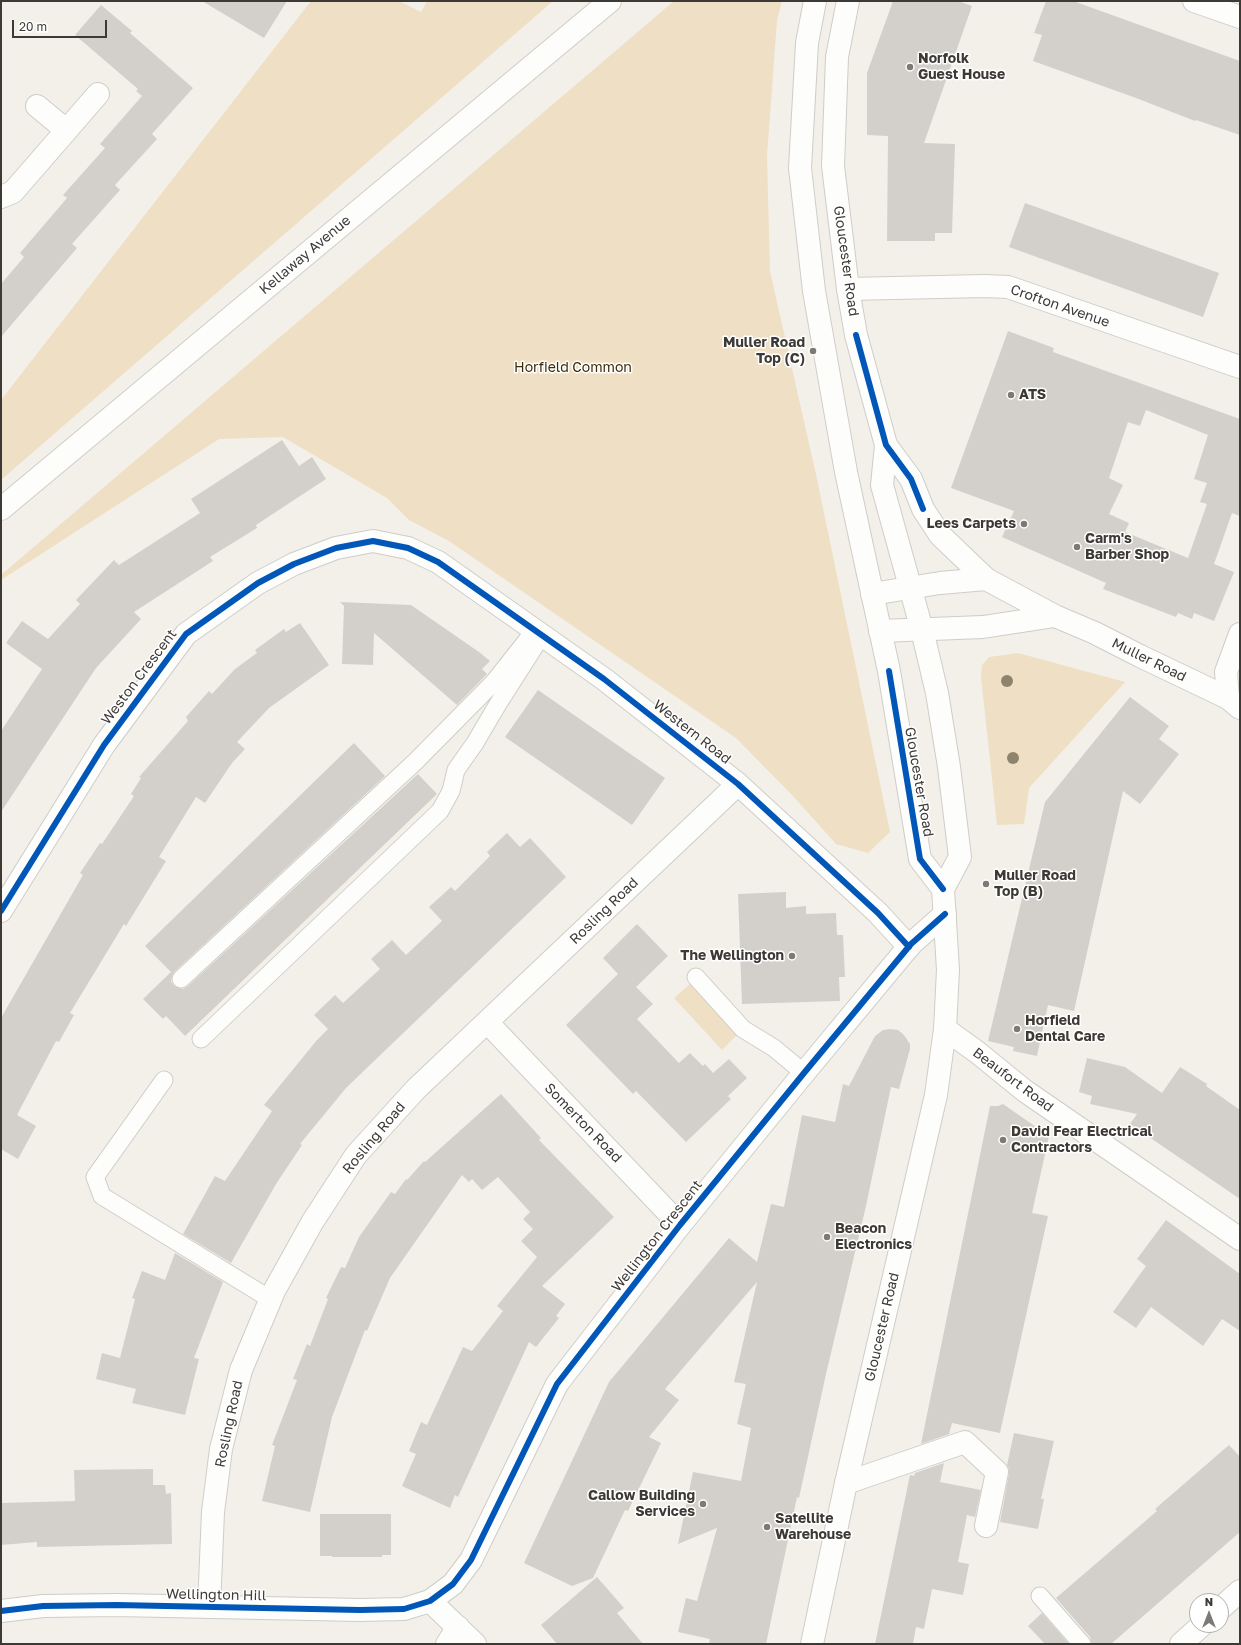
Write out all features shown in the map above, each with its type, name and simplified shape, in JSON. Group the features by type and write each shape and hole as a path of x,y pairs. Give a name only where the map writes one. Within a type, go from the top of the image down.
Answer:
{"street":[{"name":"Kellaway Avenue","path":"1,509 610,1"},
{"name":"Gloucester Road","path":"816,1 807,43 800,168 814,291 846,472 889,671 920,859 943,889"},
{"name":"Gloucester Road","path":"812,1644 846,1483 936,1095 944,1029 948,970 943,889 960,857 949,767 937,692 922,630 882,485 886,445 856,334 848,289 833,166 837,57 848,1"},
{"path":"1194,1 1240,17"},
{"path":"1,197 12,192 98,94"},
{"path":"37,106 66,130"},
{"name":"Crofton Avenue","path":"848,289 984,286 1008,287 1240,367"},
{"name":"Muller Road","path":"886,445 911,479 923,509 940,535 986,579 1055,616 1095,633 1234,703"},
{"name":"Weston Crescent","path":"1,911 104,745 186,634 258,583 294,564 336,548 373,541 408,548 438,562"},
{"name":"Western Road","path":"438,562 604,679 738,784 878,913 909,947"},
{"path":"872,594 986,579"},
{"path":"880,631 983,627 1055,616"},
{"path":"1234,703 1226,672 1240,634"},
{"name":"Rosling Road","path":"209,1607 213,1512 221,1449 241,1370 270,1299 313,1220 356,1155 416,1089 738,784"},
{"name":"Wellington Crescent","path":"430,1601 453,1584 471,1560 557,1384 680,1225 804,1073 909,947 945,914"},
{"name":"Somerton Road","path":"487,1022 680,1225"},
{"name":"Beaufort Road","path":"944,1029 977,1052 1025,1091 1240,1239"},
{"path":"846,1483 965,1442 997,1472 986,1526"},
{"path":"1229,1601 1240,1591"},
{"path":"430,1601 453,1636 475,1644"},
{"name":"Wellington Hill","path":"1,1611 43,1606 360,1610 404,1609 430,1601"},
{"path":"1181,1644 1193,1633"}],"lane":[{"path":"181,979 415,762 494,682 538,632"},
{"path":"201,1039 440,811 451,791 456,770 475,743 538,632"},
{"path":"696,978 742,1029 774,1048 804,1073"},
{"path":"164,1080 94,1177 102,1196 270,1299"},
{"path":"1040,1596 1082,1644"}],"green space":[{"path":"311,1 399,1 421,12 427,1 553,1 1,480 1,400"},
{"name":"Horfield Common","path":"674,1 782,1 777,20 767,156 770,271 817,479 890,832 868,853 836,844 793,796 736,738 449,541 409,520 387,498 283,437 219,439 1,580 1,575"},
{"path":"1018,653 1125,682 1029,788 1024,824 997,825 981,677 982,665 989,657"},
{"path":"691,983 738,1034 722,1050 674,998"}],"building":[{"path":"202,1 287,1 264,38"},
{"path":"893,1 958,1 972,6 924,143 955,144 952,233 935,233 935,241 887,241 888,136 867,135 867,73"},
{"path":"1046,1 1073,1 1240,61 1240,135 1196,120 1195,121 1033,61 1042,35 1034,33"},
{"path":"101,5 132,31 130,33 193,88 152,134 157,139 115,185 120,190 72,244 77,248 1,337 1,284 24,257 20,253 67,198 63,195 105,148 100,144 142,96 136,91 138,89 75,35"},
{"path":"1025,203 1219,273 1203,317 1009,247"},
{"path":"1008,331 1054,348 1053,352 1240,419 1240,516 1232,513 1214,564 1234,572 1214,621 1194,613 1192,619 1178,613 1176,617 1103,589 1106,583 1002,537 1014,511 951,488","holes":["1146,410 1208,435 1194,479 1207,483 1200,502 1207,504 1188,558 1125,532 1129,523 1109,514 1123,485 1109,478 1128,422 1140,426"]},
{"path":"282,440 299,466 312,457 326,479 256,525 257,528 210,557 213,561 134,612 141,619 96,668 1,812 1,731 42,669 6,643 22,621 48,639 80,604 76,600 114,560 119,565 200,513 191,499"},
{"path":"340,602 411,605 490,661 482,669 487,674 457,705 374,633 373,665 342,664 344,606"},
{"path":"300,623 329,665 269,708 237,742 245,749 232,763 205,803 196,797 159,857 166,861 126,926 124,924 70,1013 74,1015 59,1042 56,1041 17,1115 36,1126 18,1159 1,1149 1,1018 83,875 80,873 100,843 102,844 134,796 131,794 141,778 139,777 188,721 186,717 209,691 212,694 235,669 257,653 255,650 284,629 286,632"},
{"path":"538,690 665,778 632,825 505,737"},
{"path":"1130,697 1169,726 1159,739 1179,754 1140,804 1123,791 1074,1011 1048,1005 1037,1056 1013,1051 1014,1047 988,1041 1045,802"},
{"path":"354,743 385,776 174,972 171,981 174,986 183,989 188,986 418,774 437,794 185,1036 166,1016 163,1019 143,999 171,972 145,946"},
{"path":"507,833 520,847 530,838 566,877 346,1088 300,1144 302,1145 276,1184 231,1263 183,1234 215,1176 225,1181 272,1111 264,1105 317,1040 328,1029 314,1015 335,995 343,1003 380,969 371,959 392,940 406,955 442,921 429,907 451,887 455,891 490,856 487,852"},
{"name":"The Wellington","path":"786,892 786,908 806,906 806,914 836,913 837,935 843,935 845,977 839,977 840,1001 742,1004 738,894"},
{"path":"637,924 668,956 636,987 653,1004 637,1019 679,1063 690,1053 703,1066 705,1064 713,1073 729,1059 747,1078 728,1096 731,1099 686,1142 636,1091 633,1094 566,1025 618,974 603,958"},
{"path":"883,1030 898,1030 904,1035 910,1044 910,1049 899,1089 891,1087 866,1206 826,1374 799,1498 797,1497 766,1644 709,1644 710,1639 678,1632 686,1598 697,1601 717,1528 678,1544 693,1472 741,1481 751,1428 737,1424 746,1384 734,1382 757,1282 665,1389 679,1400 649,1437 661,1443 628,1511 625,1510 593,1578 572,1586 524,1563 609,1382 729,1238 757,1262 771,1204 784,1207 802,1115 835,1122 843,1084 849,1086 875,1036"},
{"path":"1087,1058 1125,1067 1162,1093 1180,1067 1207,1084 1206,1086 1240,1110 1240,1199 1130,1124 1137,1114 1090,1104 1092,1096 1079,1092"},
{"path":"501,1094 541,1138 539,1140 614,1217 542,1286 565,1304 556,1316 559,1318 536,1347 529,1342 458,1497 455,1495 450,1508 402,1486 416,1454 409,1451 421,1422 427,1425 463,1347 472,1351 503,1311 497,1306 537,1257 521,1241 533,1229 523,1219 530,1212 498,1177 482,1190 472,1179 469,1182 462,1175 390,1278 367,1331 365,1330 332,1417 310,1512 262,1501 275,1446 272,1445 297,1380 293,1379 307,1344 310,1346 328,1299 326,1298 341,1267 345,1268 359,1237 391,1192 395,1194 406,1179 407,1180 424,1161 425,1162"},
{"path":"1003,1104 1049,1136 1032,1213 1048,1216 1000,1433 952,1423 949,1434 921,1444 990,1106 998,1106"},
{"path":"1166,1220 1240,1274 1240,1331 1222,1319 1203,1346 1151,1307 1136,1328 1113,1312 1146,1266 1137,1259"},
{"path":"175,1253 223,1282 194,1358 199,1359 185,1415 132,1403 136,1389 96,1379 102,1353 120,1358 135,1299 132,1298 142,1271 165,1280"},
{"path":"1014,1433 1054,1441 1041,1499 1044,1499 1038,1529 1000,1522 1009,1474 1007,1465"},
{"path":"1229,1445 1240,1457 1240,1532 1111,1644 1092,1644 1090,1637 1056,1598 1157,1511 1155,1509"},
{"path":"944,1463 940,1482 981,1490 975,1517 967,1515 958,1562 969,1564 963,1595 932,1589 924,1629 916,1627 913,1644 875,1644 910,1475 914,1476 915,1473"},
{"path":"153,1469 153,1485 165,1485 166,1494 171,1493 172,1544 37,1547 37,1542 1,1545 1,1503 75,1501 74,1470"},
{"path":"320,1514 391,1514 391,1555 382,1555 382,1557 320,1556"},
{"path":"597,1577 624,1608 617,1613 643,1644 557,1644 541,1625"},
{"path":"1042,1613 1069,1644 1045,1644 1028,1626"}],"cycle path":[{"path":"856,335 886,445 911,479 923,509"},
{"path":"1,911 104,745 186,634 258,583 294,564 336,548 373,541 408,548 438,562 604,679 738,784 878,913 909,947"},
{"path":"889,671 920,859 943,889"},
{"path":"1,1611 43,1606 117,1605 360,1610 404,1609 430,1601 453,1584 471,1560 557,1384 680,1225 804,1073 911,944 945,914"}],"place":[{"name":"Norfolk Guest House","path":"910,67"},
{"name":"Muller Road Top (C)","path":"813,351"},
{"name":"ATS","path":"1011,395"},
{"name":"Lees Carpets","path":"1024,524"},
{"name":"Carm's Barber Shop","path":"1077,547"},
{"name":"Muller Road Top (B)","path":"986,884"},
{"name":"The Wellington","path":"792,956"},
{"name":"Horfield Dental Care","path":"1017,1029"},
{"name":"David Fear Electrical Contractors","path":"1003,1140"},
{"name":"Beacon Electronics","path":"827,1237"},
{"name":"Callow Building Services","path":"703,1504"},
{"name":"Satellite Warehouse","path":"767,1527"}]}
